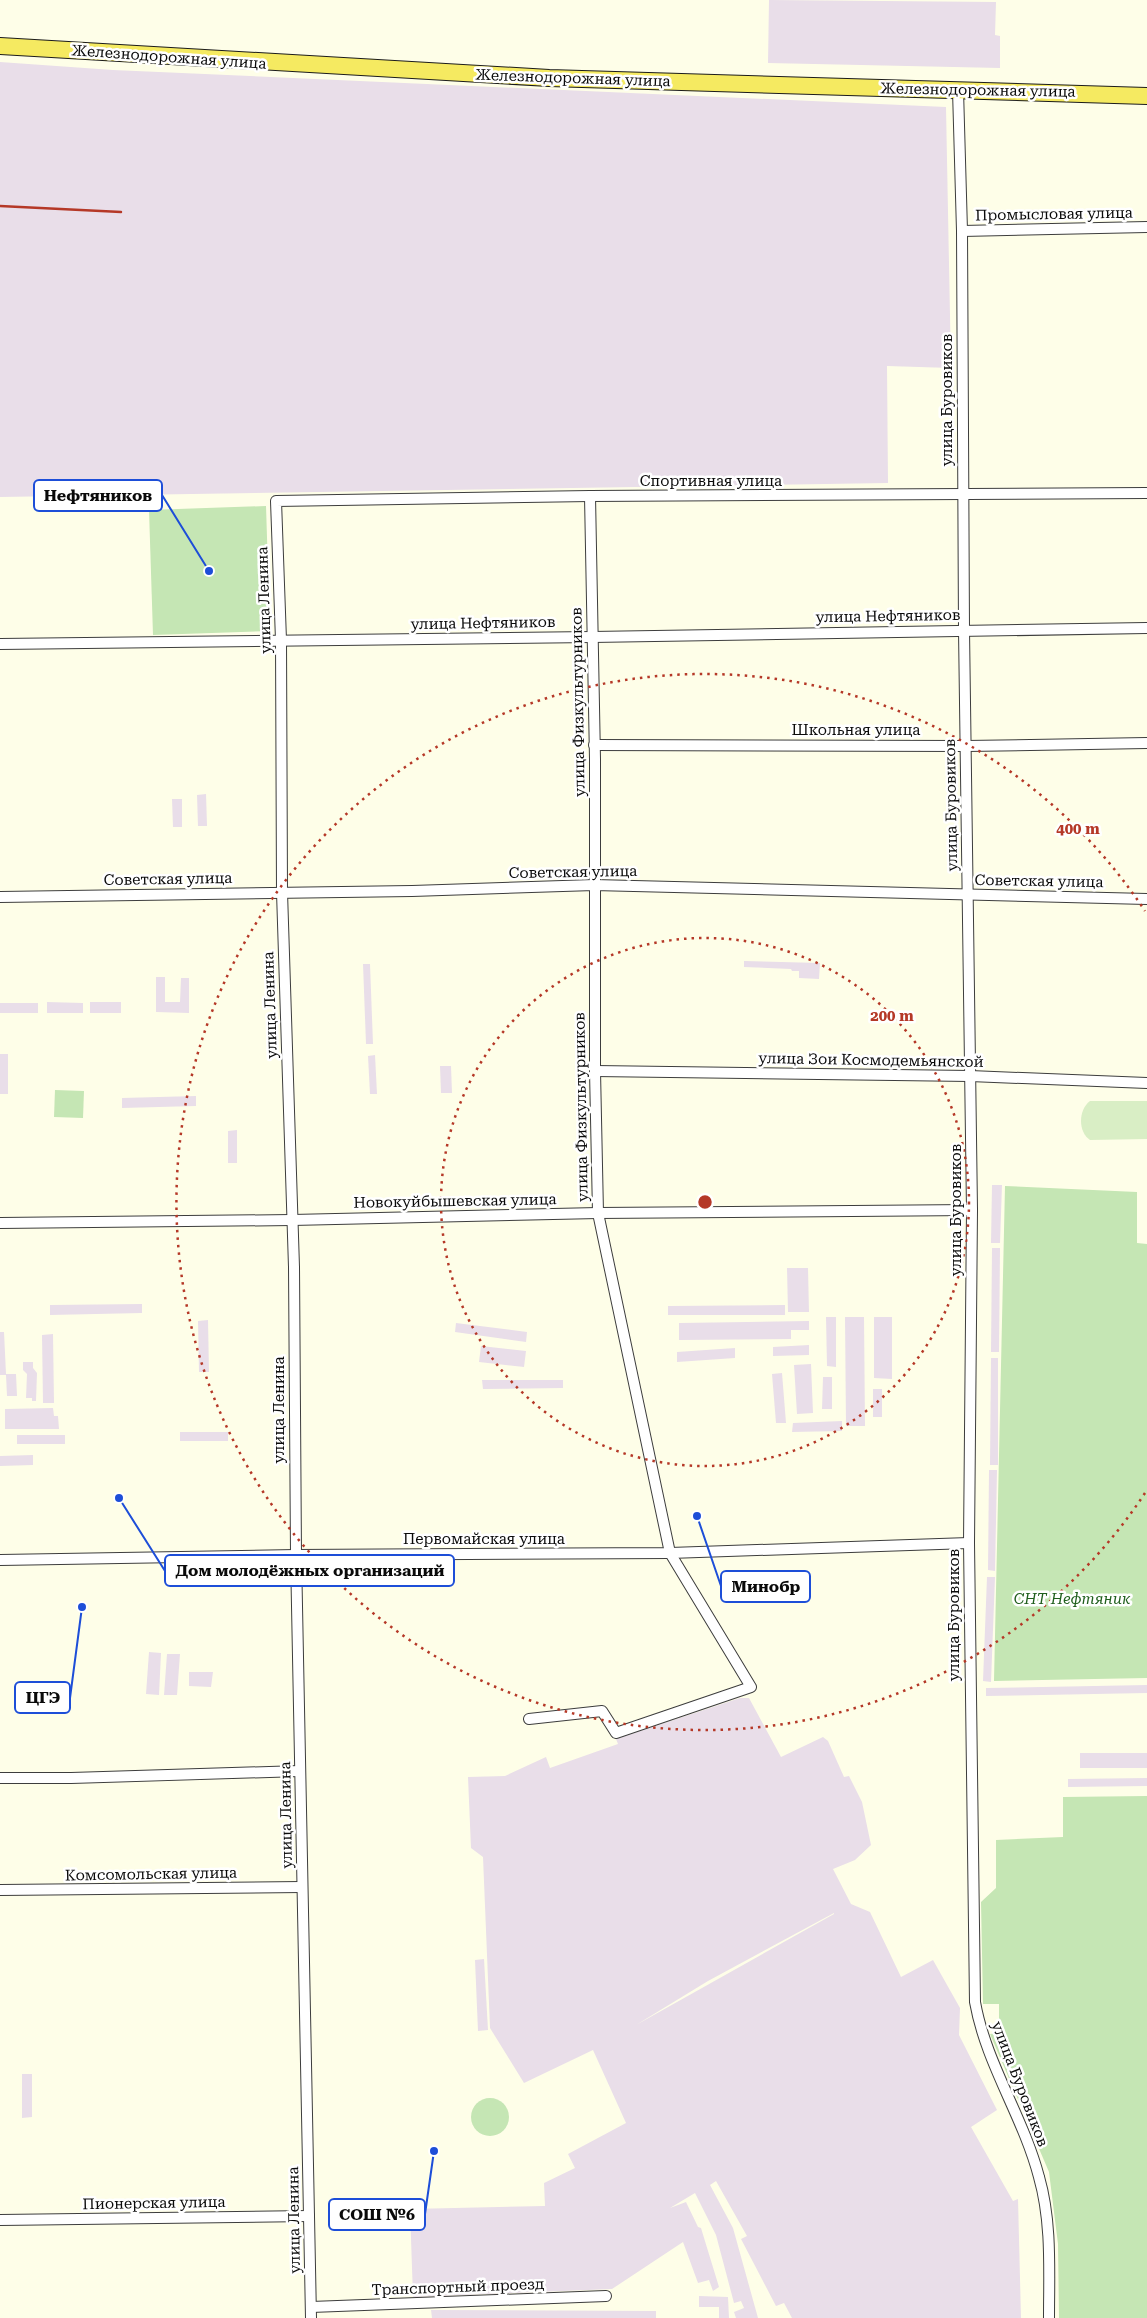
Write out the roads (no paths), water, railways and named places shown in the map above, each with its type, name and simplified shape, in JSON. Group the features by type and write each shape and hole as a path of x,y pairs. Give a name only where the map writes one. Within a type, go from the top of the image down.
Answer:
{"main road":[{"name":"Железнодорожная улица","path":"0,46 549,78 1147,96"}],"street":[{"name":"улица Буровиков","path":"958,90 962,231 964,630 972,1210 968,1543 975,2002 986,2045 1039,2176 1046,2216 1049,2318"},
{"name":"Промысловая улица","path":"962,231 1147,227"},
{"name":"Спортивная улица","path":"276,501 590,496 1147,494"},
{"name":"улица Физкультурников","path":"529,1719 602,1711 616,1733 751,1687 670,1553 598,1213 590,496"},
{"name":"улица Ленина","path":"276,501 281,640 282,892 294,1267 296,1555 311,2313"},
{"name":"улица Нефтяников","path":"0,644 1147,628"},
{"name":"Школьная улица","path":"594,745 966,746 1147,743"},
{"name":"Советская улица","path":"0,897 594,885 1147,899"},
{"name":"улица Зои Космодемьянской","path":"595,1071 970,1076 1147,1083"},
{"name":"Новокуйбышевская улица","path":"0,1223 292,1220 598,1213 972,1210"},
{"name":"Первомайская улица","path":"0,1560 296,1555 670,1553 968,1543"},
{"path":"0,1778 71,1778 300,1771"},
{"name":"Комсомольская улица","path":"0,1890 302,1887"},
{"name":"Пионерская улица","path":"0,2220 309,2216"},
{"name":"Транспортный проезд","path":"311,2313 606,2296"}],"railway":[{"path":"0,206 121,212"}],"place":[{"name":"Нефтяников","path":"209,571"},
{"name":"Дом молодёжных организаций","path":"119,1498"},
{"name":"Минобр","path":"697,1516"},
{"name":"ЦГЭ","path":"82,1607"},
{"name":"СОШ №6","path":"434,2151"}],"park label":[{"name":"СНТ Нефтяник","path":"1072,1599"}]}
